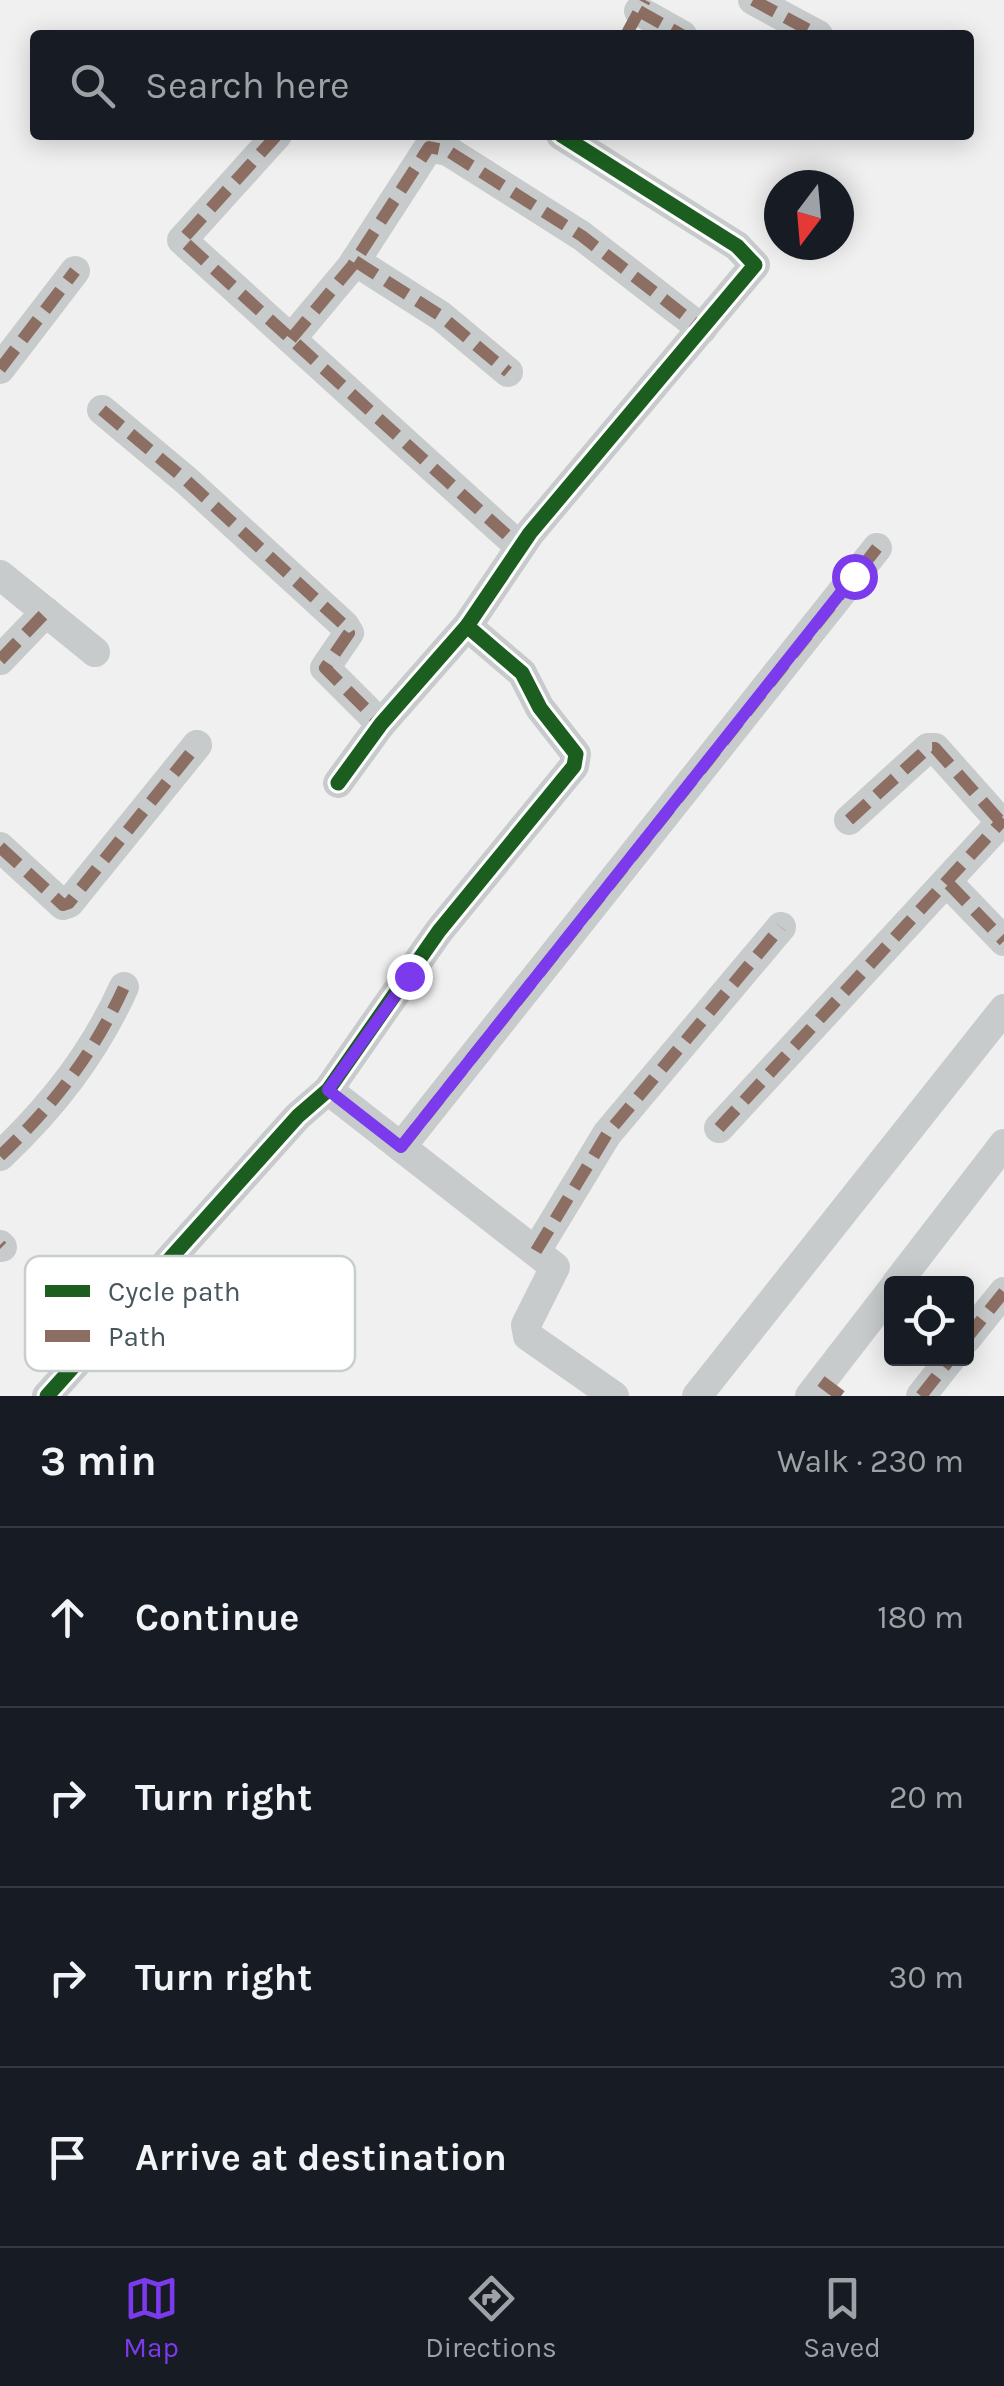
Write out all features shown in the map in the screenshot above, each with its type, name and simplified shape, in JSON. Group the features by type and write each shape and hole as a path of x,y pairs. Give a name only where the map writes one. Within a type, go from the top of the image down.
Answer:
{"street":[{"path":"753,0 809,30"},
{"path":"637,16 670,30"},
{"path":"272,140 182,240 520,547"},
{"path":"338,784 381,724 467,626 520,547 755,265 572,140"},
{"path":"291,339 356,261 429,147 453,143 702,329"},
{"path":"356,261 442,316 508,372"},
{"path":"0,369 76,271"},
{"path":"102,410 188,481 344,625 349,633 325,668 381,724"},
{"path":"401,1147 877,548"},
{"path":"0,576 95,652"},
{"path":"0,660 46,612"},
{"path":"172,1256 298,1116 328,1090 438,931 574,766 576,754 540,708 522,673 467,626"},
{"path":"0,846 63,904 69,903 198,745"},
{"path":"719,1128 948,884 1002,820 934,748 928,748 849,820"},
{"path":"948,884 1004,941"},
{"path":"536,1251 607,1134 781,927"},
{"path":"0,1156 35,1122 87,1058 124,986"},
{"path":"697,1396 1004,1009"},
{"path":"328,1090 555,1267 526,1324 528,1336 614,1396"},
{"path":"902,1276 1004,1144"},
{"path":"974,1329 1004,1292"},
{"path":"824,1391 884,1302"},
{"path":"922,1396 945,1366"},
{"path":"47,1396 69,1371"}],"marked path":[{"path":"629,30 645,0"},
{"path":"753,0 809,30"},
{"path":"639,11 673,30"},
{"path":"272,140 182,240 520,547"},
{"path":"291,339 352,266 429,147 448,151 582,236 702,329"},
{"path":"355,261 441,316 508,372"},
{"path":"0,369 75,271"},
{"path":"102,410 187,481 344,625 349,633 325,668 381,724"},
{"path":"401,1147 877,548"},
{"path":"0,660 46,612"},
{"path":"0,847 63,905 69,903 197,745"},
{"path":"849,820 928,748 935,748 1000,821"},
{"path":"719,1128 1004,819"},
{"path":"949,884 1004,941"},
{"path":"536,1251 607,1134 781,927"},
{"path":"0,1156 71,1078 124,987"},
{"path":"974,1329 1004,1292"},
{"path":"921,1396 945,1366"},
{"path":"821,1381 841,1396"}],"cycle path":[{"path":"338,783 381,724 467,626 530,533 755,265 737,246 569,140"},
{"path":"172,1256 298,1116 328,1090 439,931 574,766 576,754 540,708 522,673 467,626"},
{"path":"47,1396 69,1371"}],"route":[{"path":"409,976 328,1090 401,1147 854,576"}]}
